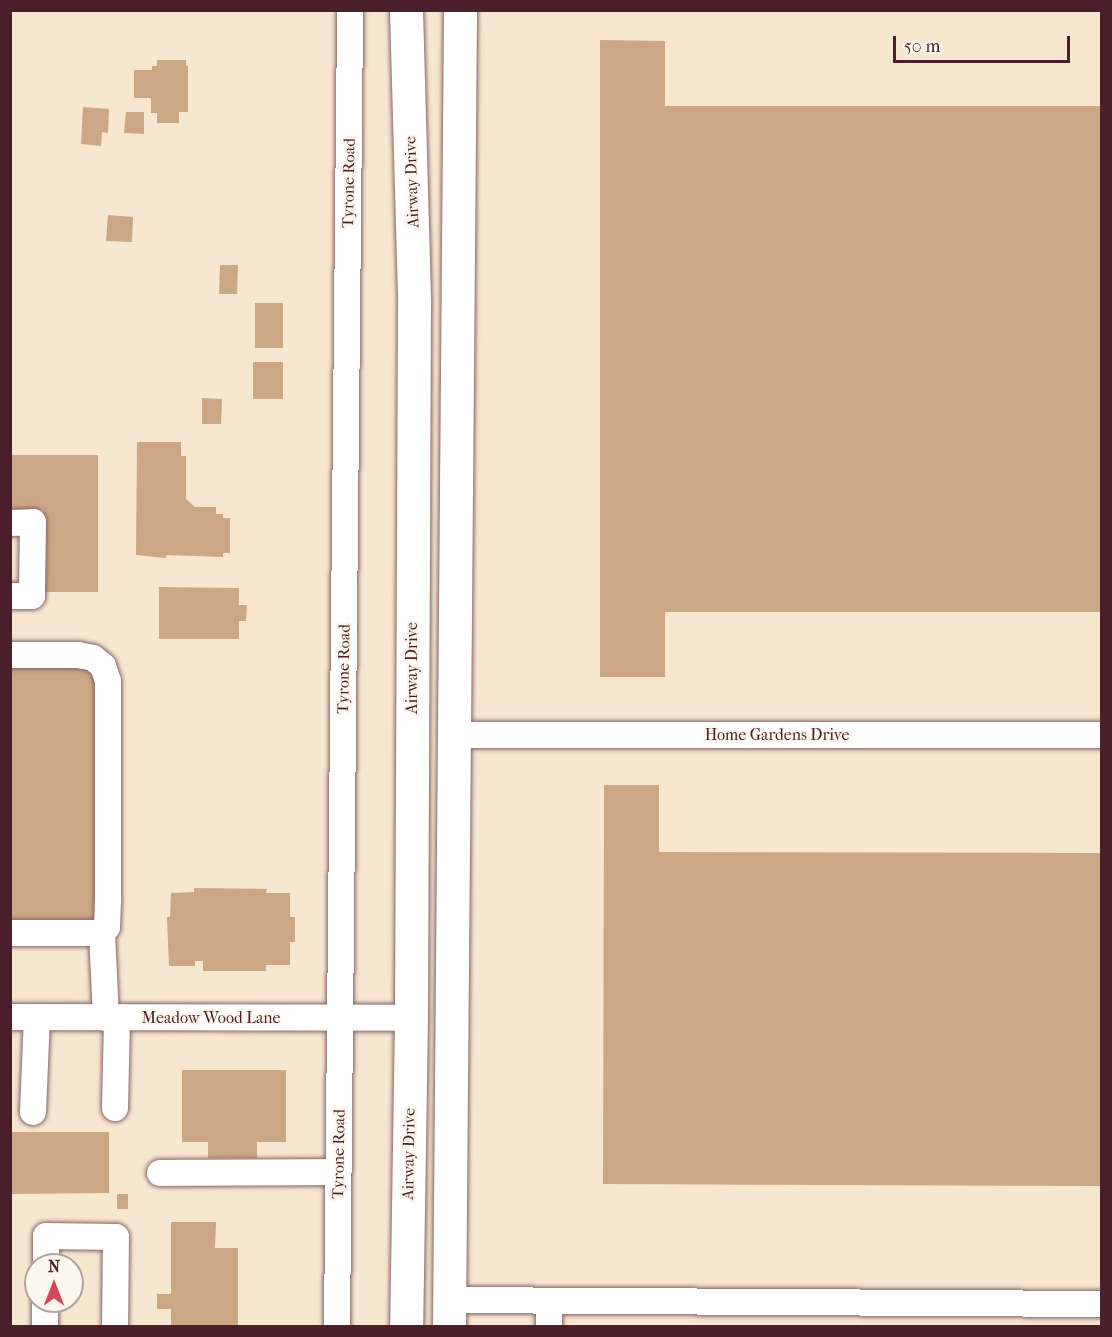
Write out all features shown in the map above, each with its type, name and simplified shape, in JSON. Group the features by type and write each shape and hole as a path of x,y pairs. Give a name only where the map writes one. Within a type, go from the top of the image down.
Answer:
{"main road":[{"name":"Airway Drive","path":"406,10 414,303 411,1018 406,1326"},
{"path":"449,1313 460,10"},
{"path":"449,1313 433,1216 432,1043 424,1027 411,1018 419,1011 429,992 435,819 453,735"}],"street":[{"name":"Tyrone Road","path":"337,1326 351,10"},
{"path":"10,523 33,522 32,596 10,596"},
{"path":"10,655 78,655 93,658 103,666 108,681 108,900 107,927 102,933 111,1018 115,1108"},
{"name":"Home Gardens Drive","path":"453,735 1101,735"},
{"path":"10,933 102,933"},
{"name":"Meadow Wood Lane","path":"10,1017 411,1018"},
{"path":"33,1112 37,1018"},
{"path":"160,1173 338,1172"},
{"path":"46,1253 46,1236 116,1237 115,1326"},
{"path":"449,1313 549,1314 1101,1304"}],"building":[{"path":"600,40 665,41 665,106 1102,106 1102,612 665,612 665,677 600,677"},
{"path":"157,60 186,60 188,112 179,112 179,123 157,123 157,113 151,113 151,98 134,98 134,70 152,70 152,66 157,66"},
{"path":"83,107 109,109 108,133 102,132 101,146 81,144"},
{"path":"126,112 144,112 144,134 124,133"},
{"path":"108,215 133,217 132,242 106,241"},
{"path":"220,265 238,265 237,294 219,294"},
{"path":"255,303 283,303 283,348 255,348"},
{"path":"253,362 283,362 283,399 253,399"},
{"path":"202,398 222,399 221,424 202,424"},
{"path":"137,442 181,442 181,456 186,456 186,499 195,507 216,507 216,514 223,514 223,518 230,518 230,553 223,553 223,557 166,555 166,558 136,555"},
{"path":"10,455 98,455 98,592 43,592 43,510 10,510"},
{"path":"159,587 239,588 239,605 247,605 246,621 239,621 239,639 159,639"},
{"path":"10,667 87,668 98,678 97,920 10,920"},
{"path":"604,785 659,785 659,852 1102,853 1102,1186 603,1184"},
{"path":"194,888 267,889 266,893 290,893 290,917 295,917 295,942 290,942 290,965 266,965 266,971 203,971 203,961 195,961 195,966 169,966 167,917 170,917 171,893 194,892"},
{"path":"182,1070 286,1070 286,1142 257,1142 257,1158 208,1158 208,1142 182,1142"},
{"path":"10,1132 109,1132 109,1193 10,1194"},
{"path":"117,1194 128,1194 128,1209 117,1209"},
{"path":"171,1222 216,1222 215,1248 238,1248 238,1326 171,1326 171,1309 157,1309 157,1294 171,1294"}]}
